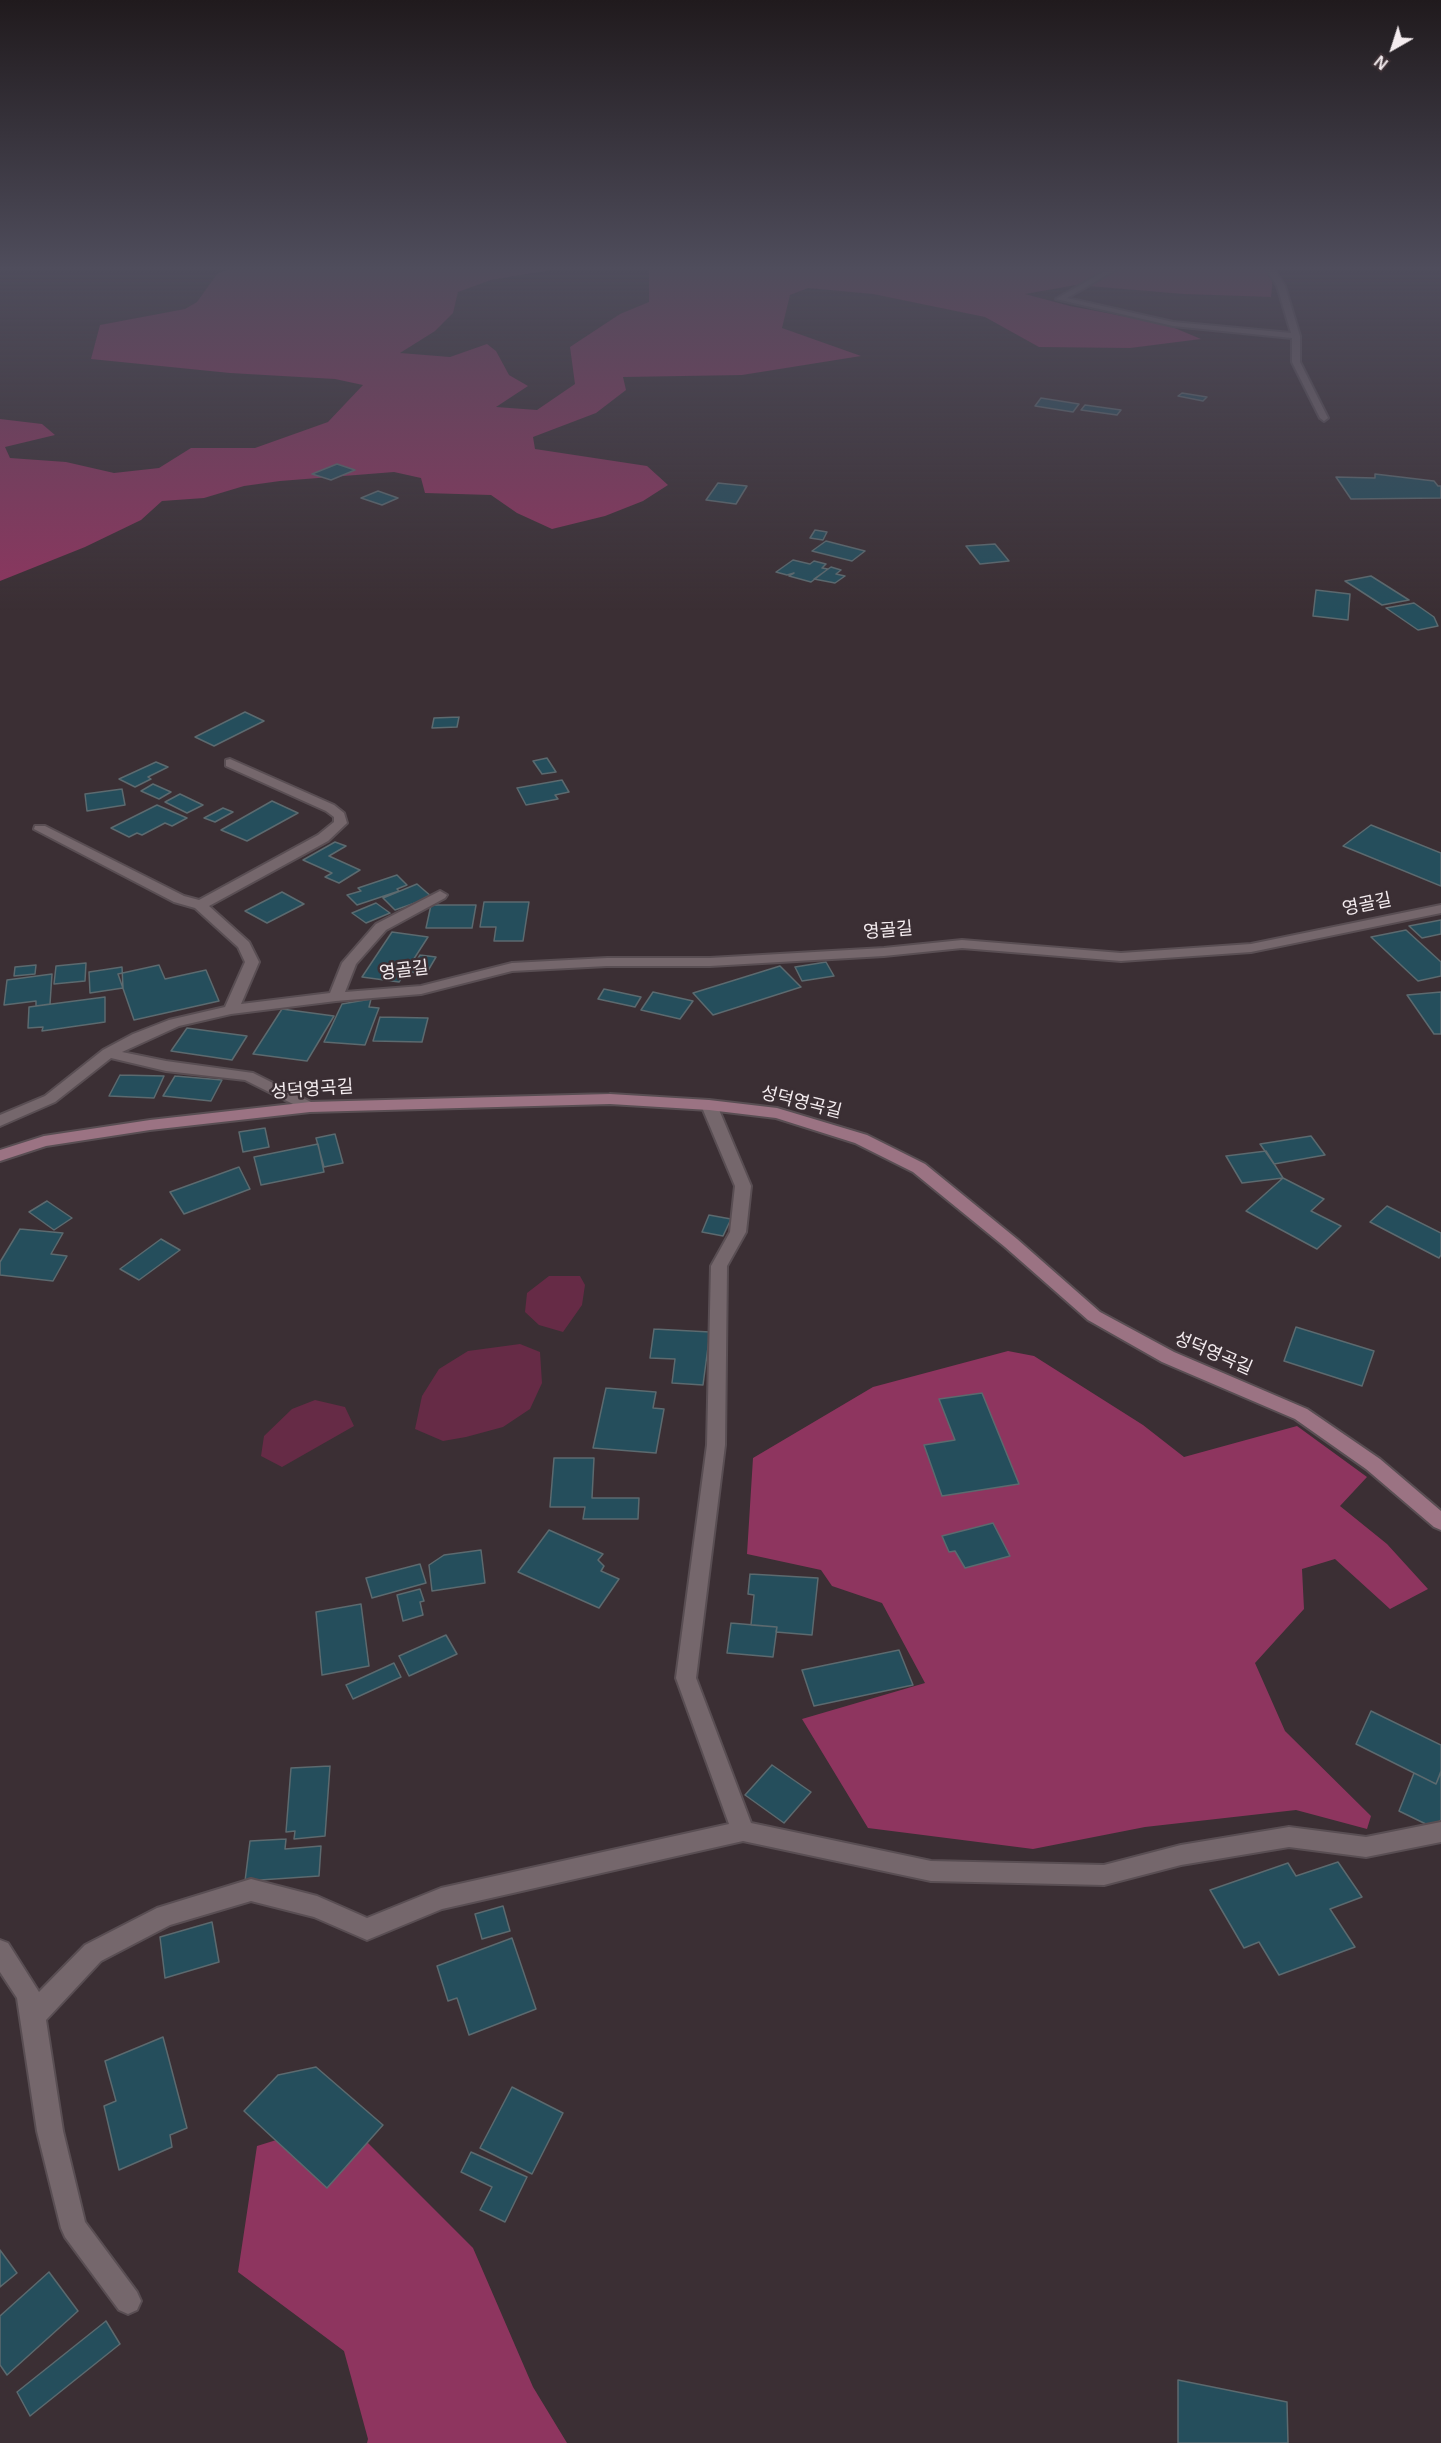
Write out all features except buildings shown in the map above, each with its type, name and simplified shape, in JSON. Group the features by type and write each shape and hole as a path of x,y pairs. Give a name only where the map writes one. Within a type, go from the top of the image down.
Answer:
{"main road":[{"name":"성덕영곡길","path":"0,1156 44,1141 150,1125 310,1107 610,1099 709,1105 777,1113 861,1139 919,1168 1011,1243 1094,1316 1168,1357 1301,1414 1373,1464 1441,1522"}],"street":[{"path":"1307,383 1324,418"},
{"path":"200,905 323,838 341,823 340,816 330,808 230,764"},
{"path":"40,829 179,899 200,905 244,945 252,962 231,1010"},
{"name":"영골길","path":"336,997 350,963 381,927 440,895"},
{"name":"영골길","path":"0,1121 50,1099 108,1053 138,1037 174,1023 231,1010 336,997 421,990 512,967 607,962 710,962 884,952 962,944 1121,957 1251,948 1441,909"},
{"path":"108,1053 166,1066 249,1077 310,1107"},
{"path":"709,1105 743,1186 738,1232 719,1266 716,1445 686,1678 743,1831"},
{"path":"33,2016 93,1953 165,1916 251,1890 317,1907 367,1929 441,1899 743,1831 932,1871 1066,1875 1104,1875 1181,1855 1289,1837 1366,1847 1441,1832"},
{"path":"0,1951 28,1994 50,2131 74,2228 128,2301"}],"shaded area":[{"path":"354,383 523,383 528,386 496,407 537,410 575,383 624,383 626,390 596,413 533,437 535,449 647,466 668,485 643,501 605,516 552,529 517,513 491,495 425,493 421,478 394,472 244,486 204,498 162,501 141,520 85,547 0,581 0,419 42,424 55,435 5,447 10,458 66,462 114,473 159,468 191,448 255,448 328,422 363,385"},
{"path":"549,1276 580,1276 585,1285 582,1305 563,1332 539,1325 525,1312 527,1293"},
{"path":"520,1344 540,1352 542,1383 530,1409 503,1427 443,1441 415,1429 422,1396 439,1369 468,1351"},
{"path":"1008,1351 1034,1356 1143,1425 1184,1457 1297,1426 1367,1477 1340,1506 1387,1544 1428,1589 1390,1609 1335,1559 1302,1569 1304,1609 1255,1663 1285,1731 1371,1816 1367,1829 1296,1810 1145,1827 1033,1849 868,1828 802,1719 925,1683 882,1603 832,1586 821,1570 747,1554 753,1458 873,1387"},
{"path":"315,1400 345,1407 354,1426 282,1467 261,1456 264,1436 292,1409"},
{"path":"344,2119 473,2248 533,2387 567,2443 367,2443 368,2439 344,2351 238,2272 257,2146"}]}
